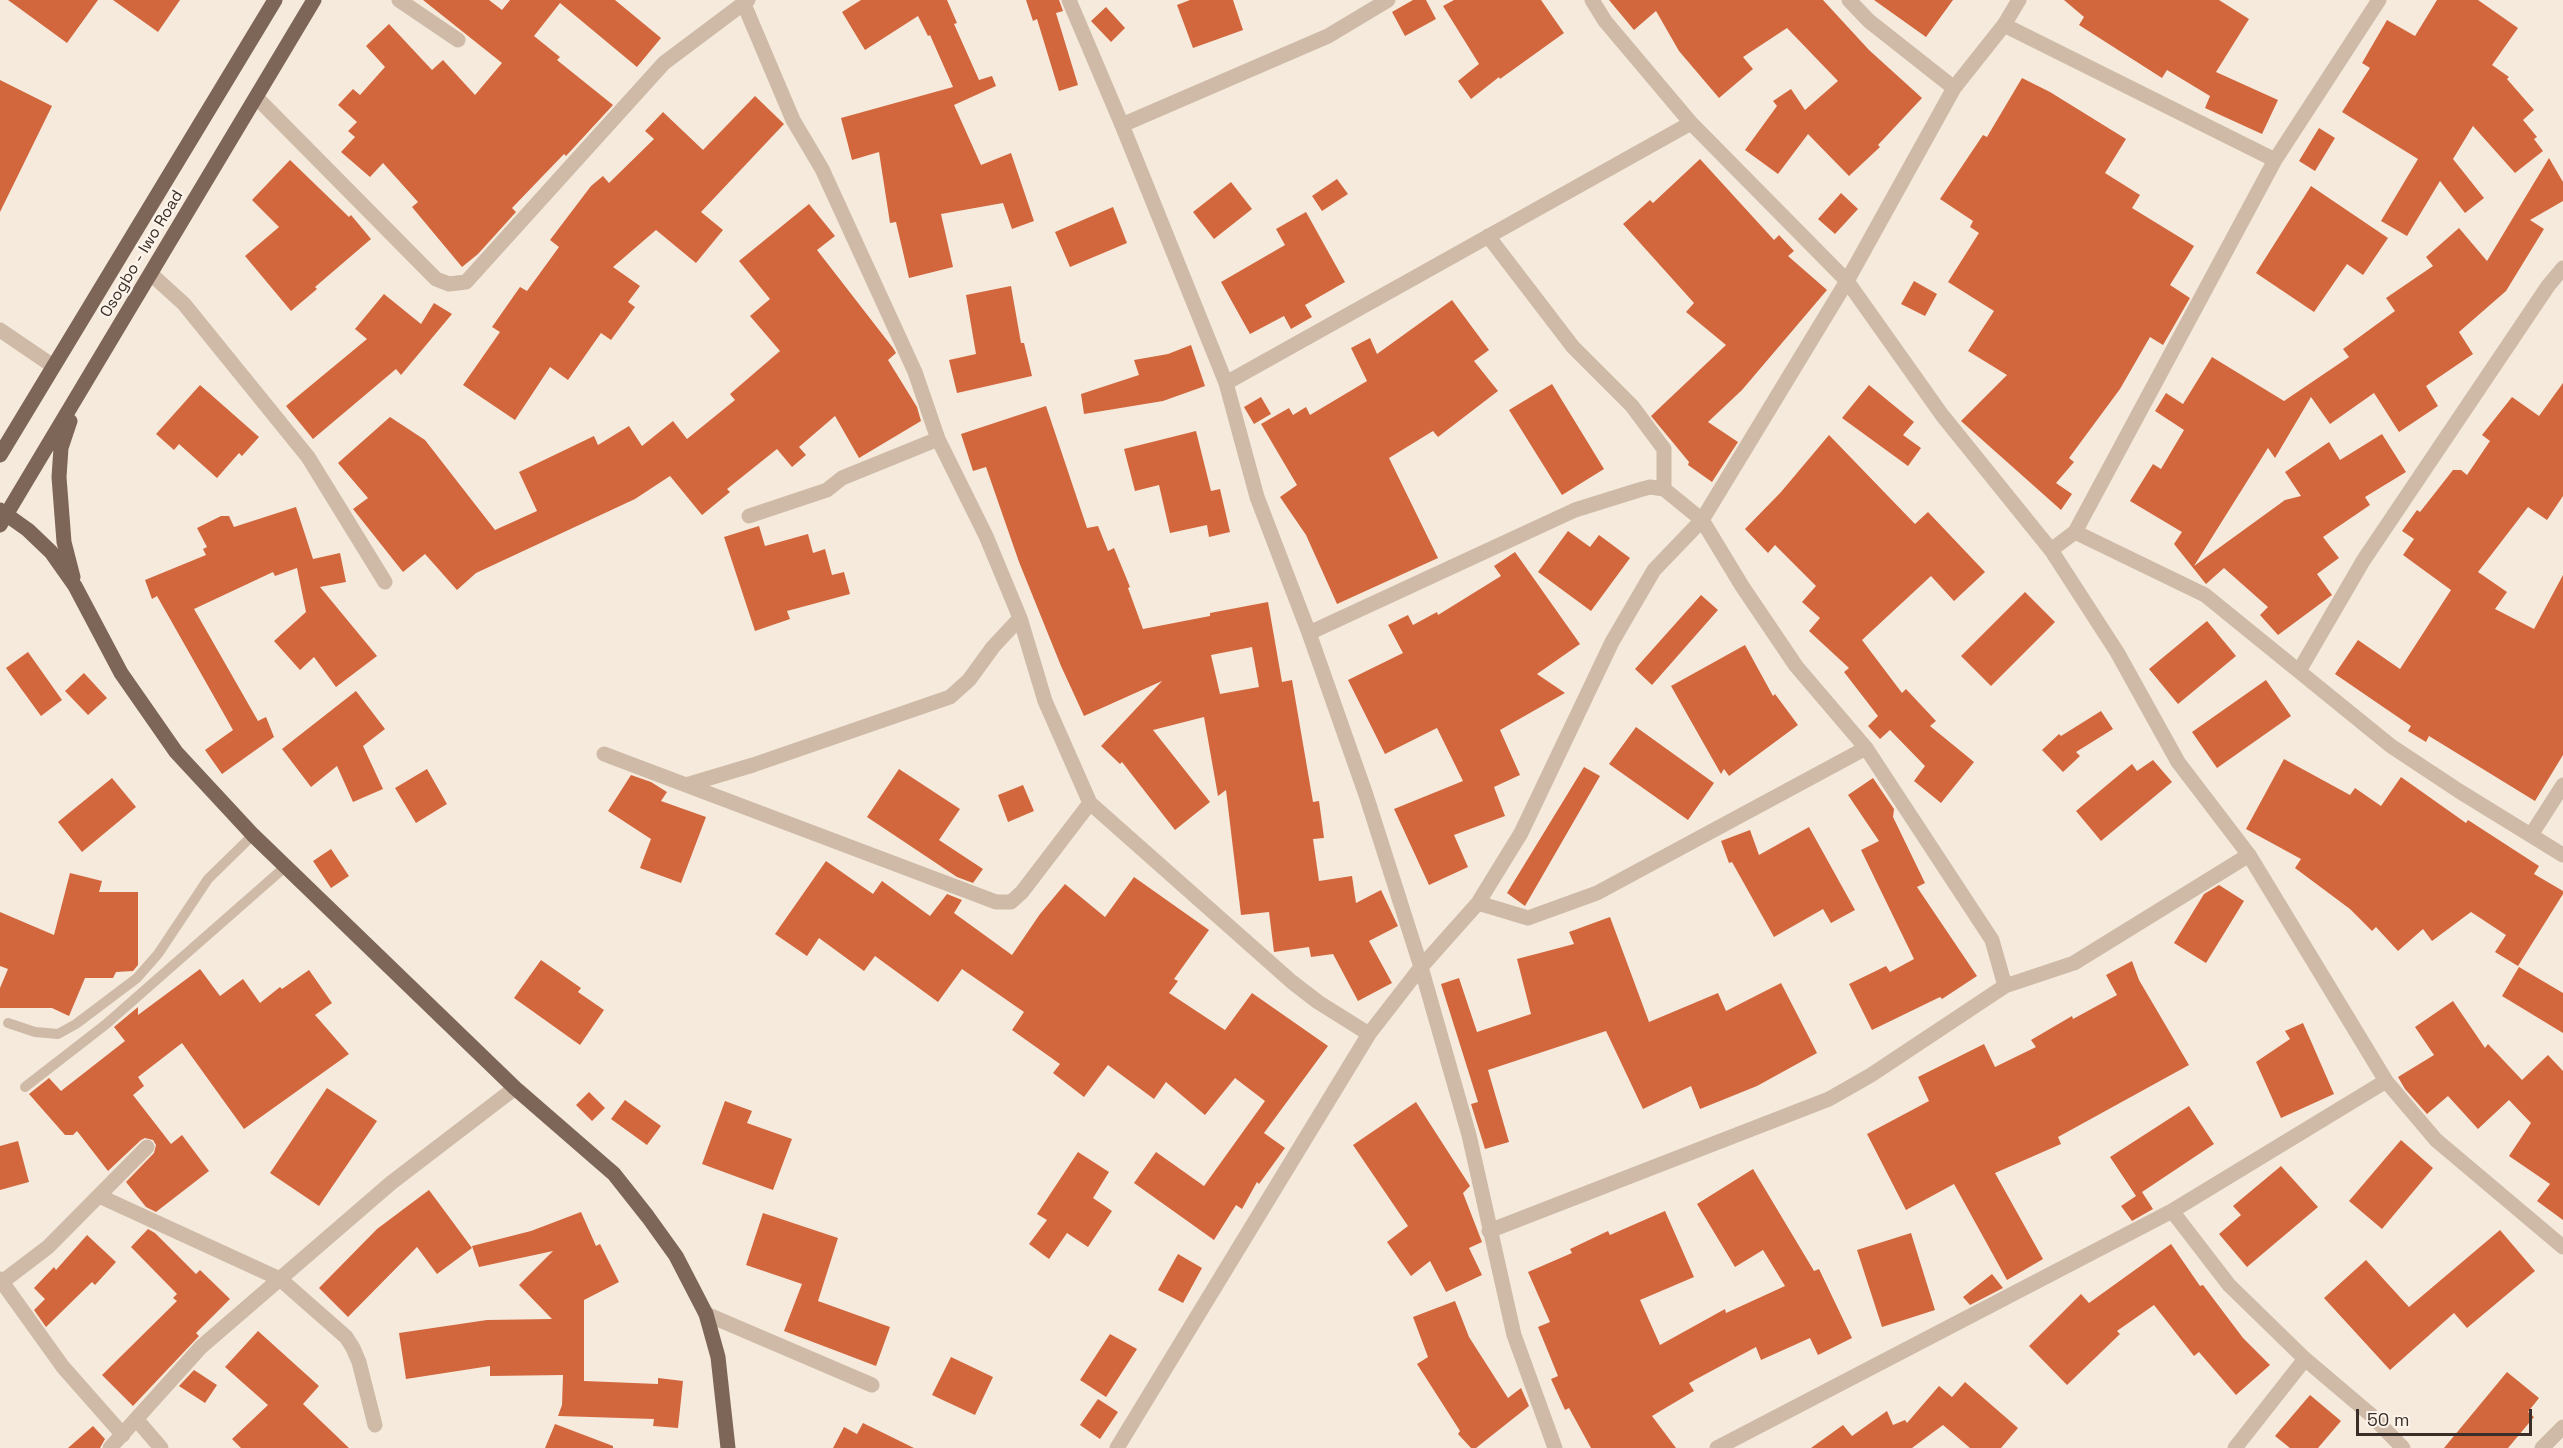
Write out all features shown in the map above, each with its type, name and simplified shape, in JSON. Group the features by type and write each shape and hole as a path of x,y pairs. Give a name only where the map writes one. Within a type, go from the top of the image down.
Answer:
{"main road":[{"name":"Osogbo - Iwo Road","path":"0,454 275,0"},
{"name":"Osogbo - Iwo Road","path":"2,517 77,397 314,0"},
{"path":"75,586 64,542 59,477 62,448 77,397"},
{"path":"2,517 28,530 51,552 75,586 121,673 176,752 253,835 515,1088 614,1174 676,1257 706,1314 718,1357 728,1448"}],"street":[{"path":"399,0 458,40"},
{"path":"1069,0 1226,383 1257,497 1310,633 1366,795 1421,967 1469,1135 1514,1335 1555,1448"},
{"path":"1122,126 1328,36 1388,0"},
{"path":"1592,0 1605,21 1691,123 1847,281 1942,415 2051,550 2117,652 2178,762 2249,855 2386,1081 2436,1140 2563,1246"},
{"path":"1849,0 1869,21 1954,88"},
{"path":"1117,1448 1369,1034 1421,967 1478,903 1521,833 1612,642 1654,570 1702,520 1847,281 1954,88 2004,25 2019,0"},
{"path":"2051,550 2074,532 2275,160 2379,0"},
{"path":"256,97 436,279 448,284 466,282 664,63 745,1 793,120 822,169 915,372 938,439 986,536 1020,618 1045,701 1090,803 1292,982 1318,1002 1369,1034"},
{"path":"2004,25 2275,160"},
{"path":"1226,383 1691,123"},
{"path":"1488,236 1573,347 1632,406 1664,448 1664,489"},
{"path":"2299,671 2363,561 2548,286 2563,268"},
{"path":"151,274 184,303 308,457 385,582"},
{"path":"0,330 53,366"},
{"path":"749,516 827,490 842,478 938,439"},
{"path":"1310,633 1575,510 1639,489 1650,487 1664,489 1702,520 1742,586 1796,666 1866,748 1992,940 2005,986"},
{"path":"2074,532 2205,595 2391,746 2563,855"},
{"path":"686,786 950,697 969,680 993,647 1020,618"},
{"path":"1478,903 1528,918 1597,893 1866,748"},
{"path":"604,754 996,902 1011,902 1022,892 1090,803"},
{"path":"2531,835 2563,785"},
{"path":"1489,1231 1829,1099 1871,1075 2005,986 2074,963 2249,855"},
{"path":"1717,1448 2172,1211 2386,1081"},
{"path":"110,1448 201,1347 391,1183 515,1088"},
{"path":"123,1435 63,1367 1,1281 48,1247 147,1147"},
{"path":"99,1196 280,1279 346,1337 359,1362 375,1425"},
{"path":"2172,1211 2229,1286 2305,1359 2371,1415 2403,1448"},
{"path":"706,1314 872,1385"},
{"path":"2235,1448 2305,1359"},
{"path":"137,1420 161,1448"},
{"path":"2542,1448 2563,1427"}],"lane":[{"path":"8,1023 35,1032 57,1034 76,1024 111,998 136,978 158,954 208,879 253,835"},
{"path":"25,1087 105,1025 285,867"}],"building":[{"path":"8,0 98,0 67,43"},
{"path":"113,0 180,0 158,32"},
{"path":"423,0 489,0 502,10 510,0 615,0 661,38 637,67 560,3 534,36 560,57 557,60 613,105 566,156 564,154 512,208 516,212 478,254 462,267 412,207 418,202 383,163 370,177 341,152 355,137 348,131 357,122 338,105 353,89 360,95 385,67 366,46 389,24 432,70 443,60 475,95 502,63"},
{"path":"861,0 947,0 957,23 954,24 979,80 992,76 996,86 954,105 981,165 1011,153 1034,221 1012,229 1003,203 941,214 953,267 909,278 896,222 890,223 879,152 852,160 841,118 953,87 930,35 928,36 918,16 865,50 842,12"},
{"path":"1026,0 1059,0 1063,11 1056,13 1078,85 1059,91 1037,19 1033,21"},
{"path":"1190,0 1233,0 1243,30 1193,48 1177,5"},
{"path":"1413,0 1426,0 1436,19 1405,36 1392,12"},
{"path":"1454,0 1541,0 1564,33 1471,99 1458,81 1479,64 1443,6"},
{"path":"1609,0 1823,0 1869,50 1922,98 1878,145 1880,147 1849,176 1808,134 1778,174 1745,150 1777,106 1773,101 1791,89 1805,110 1838,81 1787,28 1743,57 1753,69 1719,98 1679,51 1656,11 1634,30"},
{"path":"1874,0 1953,0 1926,37"},
{"path":"2064,0 2219,0 2249,19 2216,72 2278,100 2262,134 2205,108 2210,96 2167,70 2162,78 2079,25 2084,17"},
{"path":"2437,0 2478,0 2518,28 2492,65 2509,77 2507,79 2534,110 2523,120 2537,137 2534,139 2543,151 2515,173 2473,126 2453,159 2484,198 2465,213 2440,181 2407,236 2381,221 2418,159 2342,112 2370,68 2362,63 2387,20 2415,36"},
{"path":"1106,7 1125,28 1111,42 1091,21"},
{"path":"2022,78 2050,92 2126,139 2105,173 2140,195 2132,208 2194,246 2170,285 2190,298 2163,345 2150,337 2120,389 2069,458 2074,462 2056,483 2072,494 2061,510 1961,421 2007,375 1968,351 1994,311 1948,282 1979,233 1970,227 1973,221 1940,199 1983,135 1987,137"},
{"path":"0,80 52,106 0,212"},
{"path":"755,96 784,124 701,212 723,230 696,263 656,230 613,267 640,286 628,302 635,307 611,340 601,333 568,380 550,367 515,420 463,385 500,332 492,327 520,287 527,291 559,247 550,240 591,186 603,176 609,183 654,139 645,131 663,112 703,150"},
{"path":"2319,128 2335,138 2315,171 2299,161"},
{"path":"2549,158 2563,182 2563,201 2530,220 2544,229 2506,291 2459,332 2473,354 2426,386 2438,406 2399,432 2374,393 2330,424 2311,397 2275,458 2268,448 2194,566 2285,500 2301,496 2285,472 2329,442 2340,460 2382,434 2406,472 2365,497 2370,505 2323,537 2339,558 2317,574 2332,595 2278,635 2260,615 2268,607 2224,568 2206,584 2174,544 2182,532 2130,501 2153,464 2161,469 2184,430 2155,411 2166,393 2183,404 2212,357 2284,401 2349,357 2343,349 2395,311 2386,298 2433,266 2426,257 2459,228 2487,261"},
{"path":"1700,159 1774,240 1779,235 1794,251 1788,256 1827,290 1742,390 1708,422 1738,442 1712,482 1688,465 1689,462 1651,416 1726,345 1686,312 1694,303 1623,224 1650,200 1653,203"},
{"path":"290,160 349,217 351,215 371,239 291,311 245,256 279,227 252,200"},
{"path":"1337,179 1348,194 1322,211 1312,196"},
{"path":"1231,182 1252,209 1214,239 1193,212"},
{"path":"2311,186 2388,238 2363,275 2347,264 2314,312 2256,273"},
{"path":"1841,193 1858,209 1835,234 1818,219"},
{"path":"809,204 835,236 817,250 893,348 896,353 888,360 917,407 921,421 859,458 835,416 799,447 806,455 792,467 777,449 727,489 730,492 702,515 670,476 635,499 476,573 457,590 425,554 403,572 353,509 368,498 338,463 390,417 425,440 495,530 537,511 519,472 594,436 598,445 629,426 642,446 673,421 687,439 735,400 730,394 780,351 750,316 770,299 739,261"},
{"path":"1113,207 1127,243 1070,267 1055,232"},
{"path":"1306,212 1345,282 1305,305 1312,317 1291,329 1284,316 1250,334 1221,282 1285,245 1276,229"},
{"path":"1914,281 1937,294 1925,316 1901,304"},
{"path":"1011,286 1021,343 1024,343 1032,376 957,393 949,360 976,354 966,295"},
{"path":"384,294 421,324 434,303 452,314 401,375 396,369 313,439 286,406 367,339 355,329"},
{"path":"1452,300 1489,350 1474,361 1498,391 1438,437 1433,431 1389,458 1438,558 1337,604 1306,535 1280,497 1297,485 1261,424 1289,408 1293,415 1306,407 1310,415 1367,381 1351,348 1370,338 1377,354"},
{"path":"1191,345 1205,386 1163,401 1084,414 1081,394 1139,375 1134,360 1168,354"},
{"path":"2563,383 2563,496 2547,520 2528,507 2478,572 2507,592 2495,609 2534,629 2563,575 2563,755 2535,801 2429,736 2426,742 2408,731 2411,726 2335,674 2358,640 2400,669 2451,590 2403,555 2414,539 2402,531 2417,510 2420,512 2453,470 2461,470 2467,475 2490,441 2482,435 2512,397 2539,416"},
{"path":"1552,384 1604,469 1562,495 1509,410"},
{"path":"200,385 259,437 242,456 239,453 217,478 179,444 174,450 156,434"},
{"path":"1869,385 1914,422 1903,435 1921,448 1908,466 1842,418"},
{"path":"1261,397 1271,414 1254,424 1244,407"},
{"path":"1046,406 1087,528 1098,526 1108,551 1114,548 1130,587 1128,588 1143,629 1268,602 1282,682 1292,680 1313,802 1319,801 1324,838 1313,839 1319,881 1352,876 1356,903 1381,890 1398,926 1369,941 1392,983 1358,1001 1333,954 1311,957 1309,947 1274,952 1269,912 1241,915 1226,790 1218,796 1204,717 1153,730 1210,802 1175,830 1122,762 1120,764 1101,746 1162,681 1084,716 1019,562 986,467 973,471 961,434","holes":["1252,647 1259,687 1220,694 1211,655"]},
{"path":"1196,431 1211,491 1220,489 1230,532 1209,537 1207,525 1170,533 1159,485 1135,491 1124,449"},
{"path":"1829,435 1915,524 1928,512 1985,572 1954,601 1931,576 1862,640 1902,693 1906,689 1936,721 1930,726 1974,762 1941,803 1914,781 1925,766 1890,730 1880,739 1868,726 1878,716 1844,672 1849,668 1809,631 1820,618 1802,602 1816,586 1775,545 1768,553 1745,529 1781,492"},
{"path":"296,507 313,559 340,553 346,582 320,587 377,656 336,687 314,657 300,670 274,641 306,612 297,568 275,576 273,572 194,609 258,721 266,717 274,737 222,774 205,750 233,730 157,596 152,599 145,580 206,555 203,549 207,547 197,528 221,516 229,516 234,527"},
{"path":"759,526 765,546 808,534 813,553 825,549 832,575 844,572 850,594 787,611 790,619 755,631 724,537"},
{"path":"1568,531 1590,547 1599,535 1630,558 1591,611 1538,572"},
{"path":"1515,552 1580,644 1537,674 1565,693 1500,730 1520,775 1494,787 1505,816 1454,835 1468,867 1429,885 1394,809 1463,781 1437,728 1385,754 1348,680 1403,653 1388,625 1408,615 1413,625 1437,612 1438,615 1501,576 1494,566"},
{"path":"2025,592 2055,622 1991,686 1961,656"},
{"path":"1701,595 1718,610 1652,685 1635,669"},
{"path":"2207,621 2236,656 2178,704 2149,669"},
{"path":"1745,645 1773,696 1775,694 1798,725 1729,776 1724,769 1721,774 1671,686"},
{"path":"28,652 62,700 41,716 6,668"},
{"path":"84,673 107,698 88,715 65,691"},
{"path":"2266,680 2291,716 2217,768 2192,732"},
{"path":"356,691 385,729 363,746 383,789 353,802 337,766 311,787 282,749"},
{"path":"2101,711 2113,729 2076,752 2080,756 2063,772 2042,750 2059,734 2061,736"},
{"path":"1636,727 1714,783 1688,820 1609,764"},
{"path":"2284,759 2350,795 2355,788 2381,806 2401,777 2466,823 2468,820 2539,866 2534,874 2563,891 2563,894 2518,966 2495,952 2506,935 2471,912 2432,941 2423,929 2398,951 2376,927 2372,931 2350,909 2295,868 2301,859 2246,829"},
{"path":"2153,760 2172,782 2101,841 2076,811 2132,764 2137,771"},
{"path":"1584,767 1600,776 1525,906 1507,893"},
{"path":"427,769 447,804 416,823 395,788"},
{"path":"899,769 960,809 939,840 983,869 973,883 957,877 867,817"},
{"path":"631,775 651,782 667,792 661,801 706,817 681,883 640,868 651,839 608,811"},
{"path":"112,778 136,807 82,852 58,822"},
{"path":"1873,778 1894,809 1893,817 1925,883 1917,887 1977,976 1942,999 1940,997 1872,1030 1849,984 1886,966 1890,972 1914,959 1861,850 1879,841 1848,795"},
{"path":"1023,785 1034,811 1008,822 998,795"},
{"path":"1809,827 1855,910 1831,923 1823,909 1774,937 1732,862 1729,863 1721,841 1750,830 1759,855"},
{"path":"331,849 349,876 331,888 313,861"},
{"path":"826,861 873,894 882,881 930,916 947,894 962,900 954,913 1012,955 1040,914 1065,884 1105,917 1134,877 1209,930 1174,979 1178,981 1169,993 1225,1030 1252,993 1328,1046 1264,1133 1285,1148 1259,1184 1257,1182 1242,1209 1236,1205 1214,1240 1134,1183 1156,1152 1204,1186 1265,1101 1235,1078 1205,1115 1166,1082 1154,1099 1108,1065 1084,1097 1053,1073 1060,1064 1012,1030 1024,1012 962,969 938,1002 875,956 864,971 819,938 807,956 775,934"},
{"path":"70,873 102,881 99,892 138,892 138,965 133,971 116,972 113,978 85,978 69,1016 52,1008 0,1008 0,988 8,969 0,966 0,912 54,935"},
{"path":"2219,885 2244,901 2206,963 2174,943 2204,894"},
{"path":"1610,917 1649,1022 1718,993 1726,1011 1781,983 1817,1053 1757,1086 1700,1109 1691,1086 1643,1109 1606,1031 1488,1070 1509,1142 1485,1149 1471,1104 1478,1102 1441,984 1459,978 1477,1032 1531,1014 1517,959 1574,944 1569,932"},
{"path":"541,960 581,988 578,992 604,1010 580,1045 514,998"},
{"path":"2132,961 2139,980 2189,1065 2058,1137 2061,1144 1995,1173 2043,1259 2007,1280 1954,1184 1906,1210 1867,1134 1929,1101 1918,1077 1984,1044 1995,1067 2036,1047 2031,1040 2072,1016 2073,1019 2117,995 2106,975"},
{"path":"2519,967 2563,993 2563,1033 2502,996"},
{"path":"200,969 220,996 243,979 260,1003 280,987 282,989 309,970 332,1003 315,1015 349,1054 244,1129 182,1043 138,1077 144,1086 133,1095 171,1144 182,1135 209,1171 156,1212 146,1207 126,1182 154,1153 156,1145 153,1140 145,1138 141,1140 108,1171 77,1131 73,1135 65,1135 29,1094 49,1078 61,1091 125,1041 114,1027 138,1007 138,1015"},
{"path":"2453,1001 2485,1048 2488,1044 2522,1080 2548,1055 2563,1071 2563,1220 2537,1201 2550,1184 2509,1156 2531,1123 2509,1100 2478,1129 2448,1096 2427,1114 2405,1089 2398,1077 2434,1055 2415,1027"},
{"path":"2303,1023 2334,1094 2281,1118 2256,1062 2290,1039 2285,1031"},
{"path":"327,1088 377,1121 319,1206 270,1173"},
{"path":"589,1092 605,1108 592,1121 576,1105"},
{"path":"625,1100 661,1126 647,1145 611,1119"},
{"path":"725,1101 752,1111 747,1123 792,1139 773,1190 702,1164"},
{"path":"1416,1102 1470,1186 1463,1193 1482,1242 1469,1248 1482,1275 1446,1292 1430,1261 1411,1276 1387,1242 1408,1226 1353,1145"},
{"path":"2189,1106 2214,1144 2136,1196 2110,1157"},
{"path":"2401,1140 2433,1168 2382,1229 2349,1201"},
{"path":"18,1141 29,1182 0,1190 0,1146"},
{"path":"1078,1152 1109,1172 1093,1198 1112,1211 1088,1247 1067,1233 1049,1259 1029,1244 1047,1220 1037,1214"},
{"path":"2281,1166 2318,1207 2247,1267 2219,1234 2241,1215 2233,1206"},
{"path":"1753,1169 1814,1271 1819,1269 1852,1338 1818,1355 1810,1338 1761,1360 1756,1347 1689,1383 1694,1391 1652,1416 1676,1448 1591,1448 1569,1408 1565,1410 1551,1379 1558,1376 1538,1327 1550,1322 1528,1272 1572,1253 1570,1249 1608,1231 1610,1235 1665,1211 1694,1277 1640,1300 1660,1345 1725,1309 1726,1313 1785,1286 1763,1250 1735,1267 1697,1204"},
{"path":"429,1190 472,1248 437,1274 417,1247 348,1317 319,1288 377,1229"},
{"path":"2142,1192 2153,1209 2132,1221 2121,1206"},
{"path":"581,1212 596,1246 600,1244 619,1282 584,1300 584,1381 658,1384 658,1378 683,1381 678,1428 653,1426 654,1419 558,1416 562,1405 563,1375 490,1376 490,1366 406,1379 399,1333 487,1320 552,1319 519,1285 553,1251 479,1267 472,1246 531,1231"},
{"path":"763,1213 838,1238 818,1301 890,1327 876,1366 784,1331 802,1284 746,1265"},
{"path":"148,1229 155,1233 196,1274 200,1270 230,1299 196,1333 199,1336 133,1406 102,1375 177,1301 173,1298 177,1294 131,1247"},
{"path":"2500,1230 2535,1271 2467,1328 2454,1313 2390,1370 2324,1298 2366,1260 2409,1307"},
{"path":"1911,1233 1935,1310 1882,1327 1857,1250"},
{"path":"87,1235 116,1262 95,1285 92,1282 46,1327 34,1310 45,1299 34,1288 54,1267 56,1270"},
{"path":"2171,1244 2200,1286 2203,1285 2243,1338 2270,1365 2236,1395 2199,1352 2194,1356 2154,1305 2117,1331 2120,1334 2067,1385 2029,1346 2081,1294 2089,1303"},
{"path":"1178,1254 1202,1268 1183,1303 1158,1290"},
{"path":"1992,1274 2003,1288 1970,1305 1963,1297"},
{"path":"1455,1301 1469,1337 1508,1398 1521,1388 1529,1406 1476,1448 1471,1448 1458,1434 1460,1431 1417,1364 1428,1357 1413,1317"},
{"path":"258,1331 319,1386 303,1404 349,1448 241,1448 232,1439 268,1405 225,1367"},
{"path":"1110,1334 1137,1349 1106,1397 1080,1380"},
{"path":"951,1357 993,1377 975,1415 932,1395"},
{"path":"194,1370 217,1385 205,1403 179,1386"},
{"path":"2507,1372 2539,1398 2528,1412 2534,1417 2508,1448 2444,1448"},
{"path":"1965,1382 2018,1428 2001,1448 1970,1448 1943,1425 1912,1448 1811,1448 1843,1425 1852,1436 1887,1411 1893,1425 1905,1420 1907,1423 1939,1386 1952,1397"},
{"path":"2310,1395 2341,1421 2318,1448 2290,1448 2275,1436"},
{"path":"1098,1399 1118,1412 1100,1439 1080,1425"},
{"path":"863,1423 914,1448 833,1448 844,1427 857,1434"},
{"path":"555,1424 613,1446 613,1448 545,1448"},
{"path":"93,1426 105,1439 100,1448 68,1448"}]}
